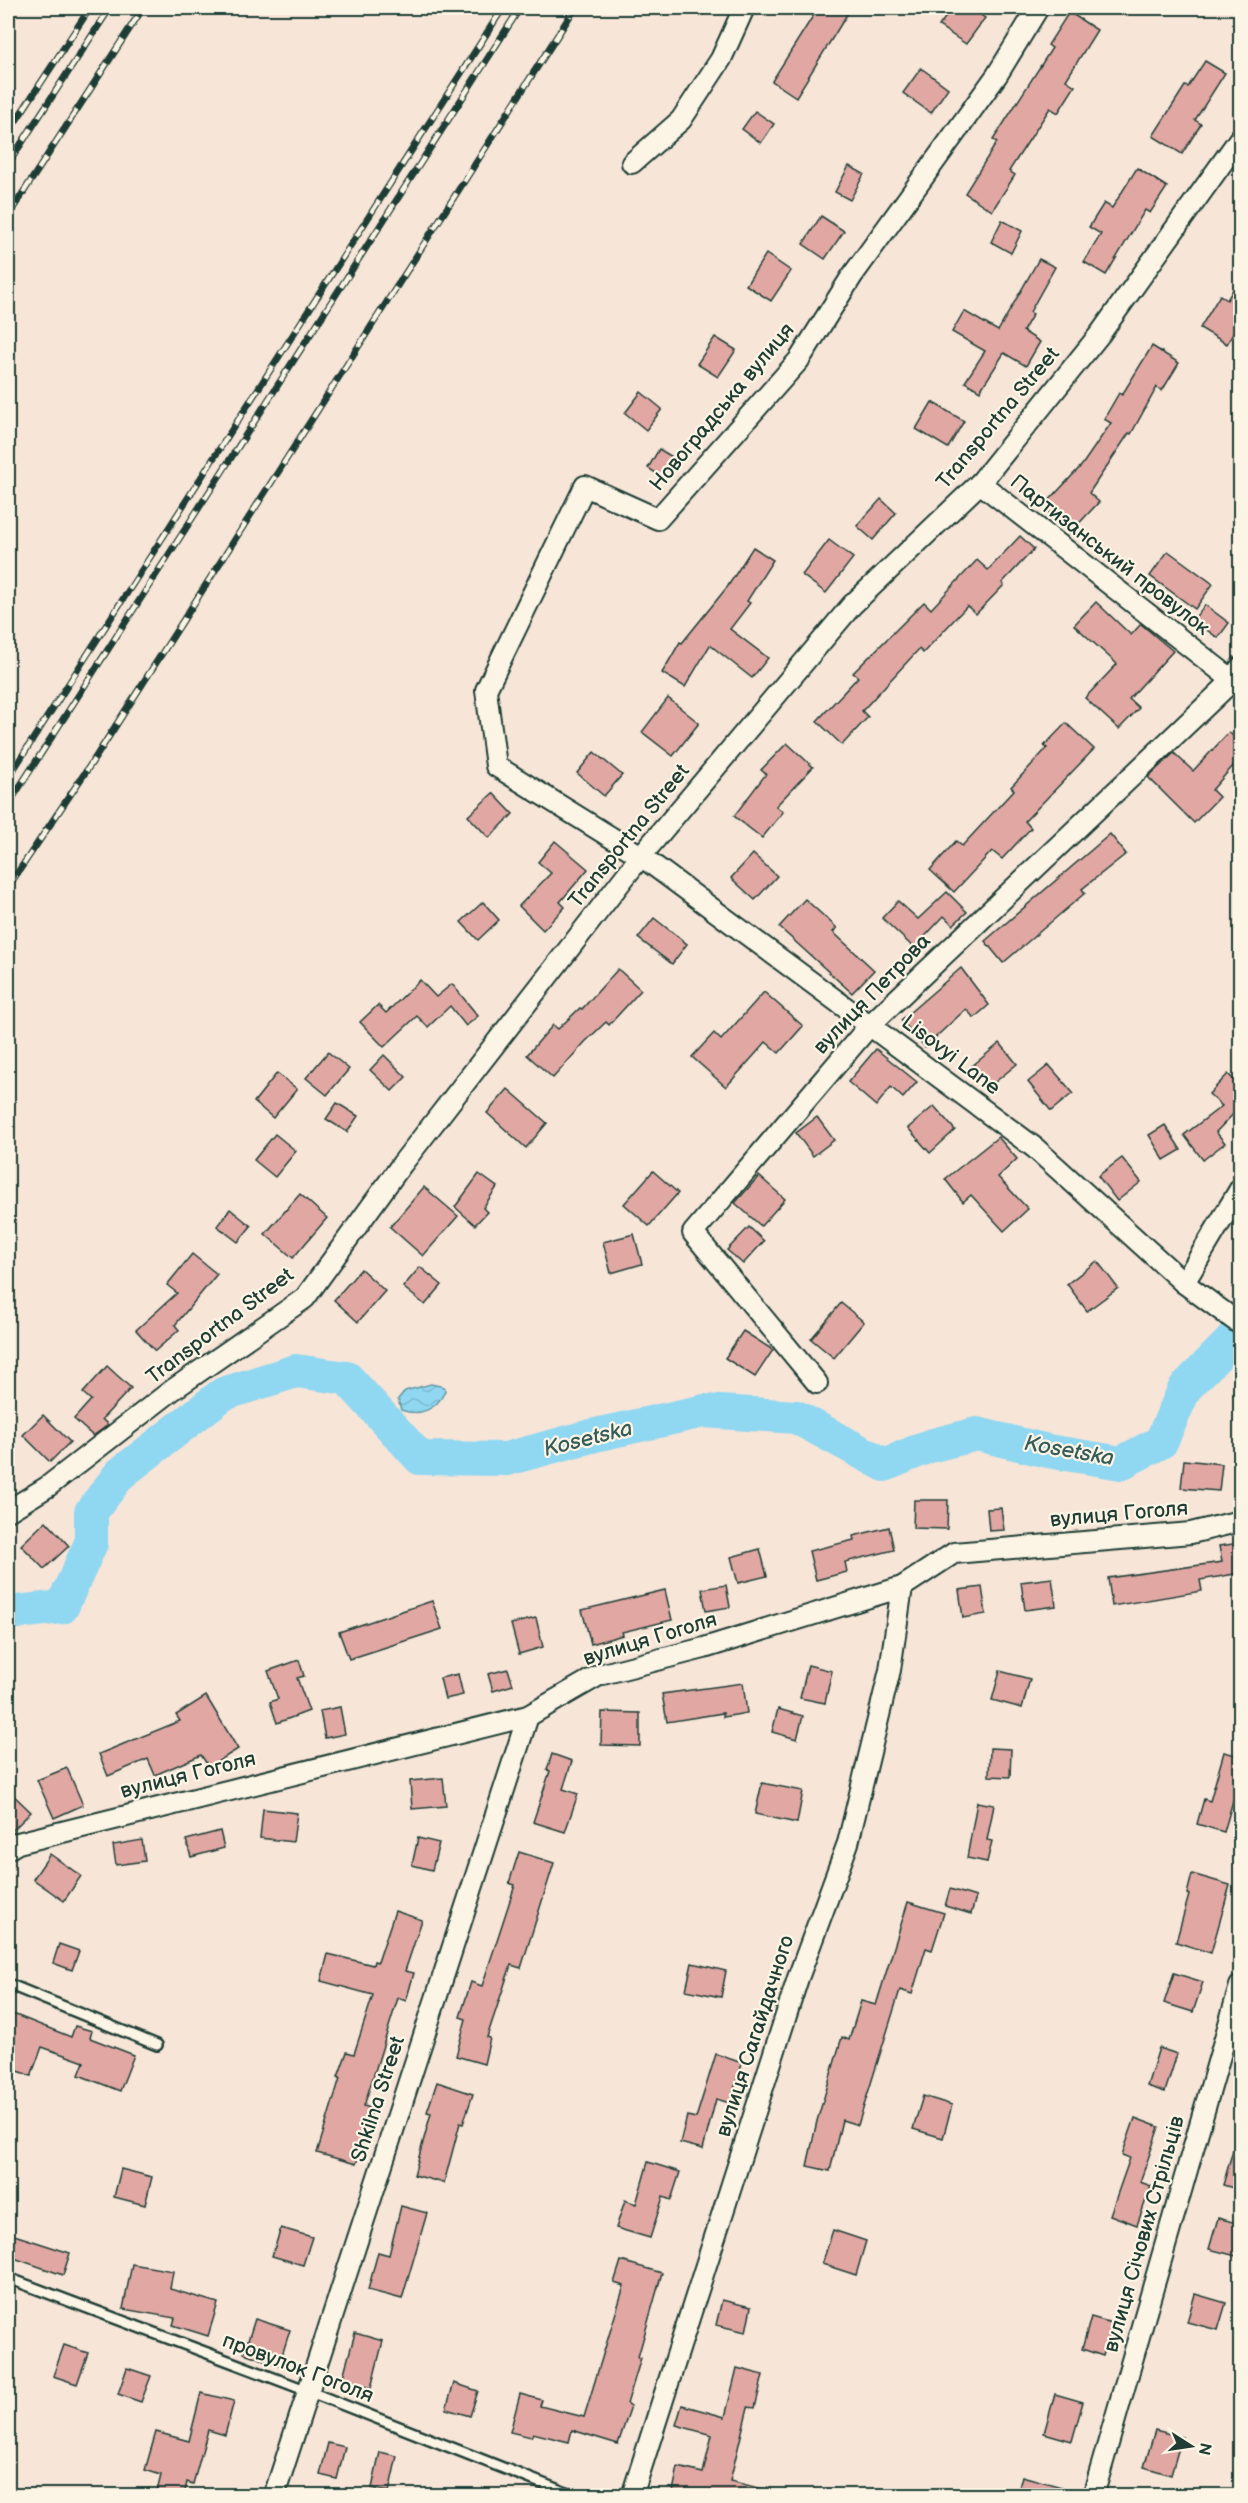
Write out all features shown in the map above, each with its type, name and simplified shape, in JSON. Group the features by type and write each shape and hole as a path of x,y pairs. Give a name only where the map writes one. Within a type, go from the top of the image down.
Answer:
{"street":[{"path":"632,163 681,120 721,59 744,8"},
{"name":"Новоградська вулиця","path":"496,766 486,690 585,486 658,519 799,360 852,276 997,75 1038,8"},
{"name":"Transportna Street","path":"8,1511 47,1487 171,1391 305,1298 402,1164 641,856 852,605 980,483 1100,334 1240,138"},
{"name":"Партизанський провулок","path":"980,483 1238,679"},
{"name":"вулиця Петрова","path":"817,1383 693,1233 870,1025 1238,679"},
{"name":"Lisovyi Lane","path":"496,766 641,856 1035,1148 1184,1283 1240,1324"},
{"path":"1184,1283 1240,1189"},
{"name":"вулиця Гоголя","path":"8,1849 18,1844 107,1821 528,1716 599,1676 704,1648 902,1587 954,1553 1191,1533 1240,1521"},
{"name":"вулиця Сагайдачного","path":"632,2496 798,1978 848,1844 890,1670 902,1587"},
{"name":"Shkilna Street","path":"274,2496 528,1716"},
{"name":"вулиця Січових Стрільців","path":"1093,2496 1240,1986"}],"lane":[{"path":"8,1984 157,2045"},
{"name":"провулок Гоголя","path":"8,2278 308,2391 574,2496"}],"water":[{"path":"431,1384 444,1387 445,1391 438,1403 422,1412 401,1410 398,1399 405,1391"}],"building":[{"path":"818,8 851,8 796,97 772,81"},
{"path":"952,8 970,8 985,18 966,44 939,26"},
{"path":"1069,12 1097,30 1066,80 1075,86 1058,113 1050,108 1009,171 1015,175 992,211 965,193 997,142 993,140 1052,48 1048,45"},
{"path":"1205,61 1225,73 1195,120 1201,124 1182,154 1153,136 1185,86 1188,87"},
{"path":"921,68 948,88 931,113 903,93"},
{"path":"755,111 774,124 761,143 742,129"},
{"path":"849,166 864,174 850,200 835,192"},
{"path":"1137,168 1167,187 1150,213 1145,210 1106,275 1084,262 1101,234 1089,227 1104,203 1112,208"},
{"path":"821,216 844,231 825,259 803,244"},
{"path":"1002,220 1022,231 1011,253 991,242"},
{"path":"766,254 791,271 771,301 746,285"},
{"path":"1039,259 1055,267 1030,312 1033,314 1023,331 1040,342 1026,366 1004,353 980,391 965,382 985,351 952,332 964,311 998,331"},
{"path":"1240,278 1240,322 1227,344 1200,328 1220,295 1227,300"},
{"path":"715,337 736,350 718,377 697,364"},
{"path":"1152,346 1179,363 1162,391 1157,387 1131,434 1129,433 1089,493 1099,502 1070,533 1043,507 1082,465 1111,423 1104,419 1119,393 1122,395"},
{"path":"641,392 662,409 646,430 625,413"},
{"path":"932,402 964,421 948,448 916,429"},
{"path":"659,449 674,458 662,477 648,468"},
{"path":"881,499 896,513 873,540 857,526"},
{"path":"1020,536 1034,549 1002,583 1004,585 976,614 967,606 923,653 919,649 862,711 868,717 842,745 817,721 858,677 853,673 924,602 931,609 977,560 988,570"},
{"path":"829,540 853,558 826,593 802,575"},
{"path":"753,547 773,560 747,601 750,603 730,629 768,658 752,678 710,645 685,687 662,673 680,642 682,643 728,586"},
{"path":"1168,551 1213,584 1195,609 1150,576"},
{"path":"1096,602 1131,635 1141,624 1173,651 1129,699 1139,708 1119,729 1085,698 1117,664 1074,625"},
{"path":"1205,605 1229,623 1218,638 1193,620"},
{"path":"668,698 699,723 673,756 642,732"},
{"path":"1066,723 1094,749 1025,821 1031,828 1002,859 992,851 954,892 930,870 956,841 962,846 1014,790 1011,787 1047,748 1044,746"},
{"path":"1229,732 1240,743 1240,758 1212,790 1219,797 1194,823 1148,777 1174,753 1193,771"},
{"path":"787,743 813,767 776,806 783,812 762,838 734,816 766,774 761,770"},
{"path":"594,752 622,775 604,796 577,773"},
{"path":"493,793 513,814 489,838 468,816"},
{"path":"1110,834 1126,854 1082,889 1085,893 1003,963 985,941"},
{"path":"555,841 588,869 560,902 565,907 543,930 519,906 551,873 538,862"},
{"path":"753,854 777,876 755,900 731,878"},
{"path":"947,892 967,912 953,925 944,916 914,948 882,918 898,901 918,919"},
{"path":"805,899 837,928 833,932 874,970 852,993 779,927"},
{"path":"483,902 499,920 478,940 461,922"},
{"path":"654,918 687,944 672,964 638,938"},
{"path":"961,968 989,1005 974,1018 966,1009 925,1047 901,1020"},
{"path":"618,969 641,990 609,1025 606,1022 585,1042 553,1078 527,1055 553,1025 558,1029 580,1008 582,1009"},
{"path":"420,980 436,997 452,984 478,1016 466,1026 450,1006 428,1027 417,1016 384,1047 360,1022 378,1005 386,1013"},
{"path":"764,992 803,1026 779,1053 766,1042 726,1087 692,1057 714,1033 721,1040"},
{"path":"1000,1043 1017,1064 989,1087 972,1066"},
{"path":"876,1049 917,1082 903,1098 891,1087 876,1106 848,1082"},
{"path":"328,1052 349,1069 327,1095 306,1078"},
{"path":"384,1055 406,1077 392,1091 370,1070"},
{"path":"1049,1065 1073,1093 1051,1111 1028,1082"},
{"path":"277,1073 297,1089 273,1118 254,1102"},
{"path":"1228,1074 1240,1086 1240,1107 1216,1132 1225,1143 1203,1160 1184,1135 1222,1106 1209,1094"},
{"path":"508,1089 547,1123 526,1148 487,1113"},
{"path":"337,1103 358,1116 347,1132 326,1119"},
{"path":"934,1106 955,1130 930,1153 908,1128"},
{"path":"817,1117 834,1140 813,1156 796,1133"},
{"path":"1165,1125 1181,1150 1164,1160 1149,1135"},
{"path":"275,1134 296,1151 275,1177 254,1160"},
{"path":"998,1137 1017,1159 998,1177 1028,1209 1004,1231 971,1195 963,1202 945,1179"},
{"path":"1122,1158 1141,1182 1117,1201 1098,1176"},
{"path":"653,1171 678,1193 649,1226 624,1204"},
{"path":"479,1174 497,1187 483,1208 487,1212 475,1225 455,1207"},
{"path":"759,1176 785,1199 761,1226 735,1203"},
{"path":"424,1187 458,1216 423,1256 390,1227"},
{"path":"300,1194 327,1218 293,1258 265,1234"},
{"path":"230,1209 251,1226 238,1242 217,1226"},
{"path":"749,1227 764,1241 743,1264 727,1250"},
{"path":"634,1234 642,1264 611,1273 603,1242"},
{"path":"192,1254 217,1274 175,1325 179,1330 155,1351 136,1330 177,1293 167,1285"},
{"path":"1097,1261 1118,1288 1087,1311 1067,1284"},
{"path":"420,1267 442,1285 425,1305 403,1287"},
{"path":"361,1269 385,1291 358,1322 334,1300"},
{"path":"841,1303 864,1322 834,1358 811,1339"},
{"path":"743,1331 773,1350 755,1377 725,1358"},
{"path":"107,1366 131,1388 102,1419 108,1425 93,1436 74,1419 91,1400 83,1393"},
{"path":"43,1415 70,1442 50,1462 23,1435"},
{"path":"1184,1460 1222,1464 1219,1491 1181,1488"},
{"path":"914,1500 948,1500 947,1529 913,1528"},
{"path":"1001,1508 1004,1530 989,1531 987,1509"},
{"path":"46,1521 69,1546 44,1569 21,1545"},
{"path":"889,1527 894,1550 845,1562 847,1572 816,1580 809,1551 854,1540 853,1536"},
{"path":"1240,1543 1240,1573 1200,1580 1202,1591 1112,1606 1108,1578 1222,1562 1219,1546"},
{"path":"760,1549 767,1576 738,1583 731,1557"},
{"path":"1052,1578 1056,1606 1025,1610 1021,1582"},
{"path":"726,1585 730,1607 706,1611 702,1589"},
{"path":"982,1587 986,1614 963,1618 959,1590"},
{"path":"665,1590 672,1620 622,1632 623,1635 591,1644 582,1610"},
{"path":"432,1601 442,1629 349,1659 339,1632"},
{"path":"536,1618 543,1647 519,1654 511,1624"},
{"path":"299,1660 304,1676 297,1678 309,1711 277,1723 270,1702 278,1699 268,1671"},
{"path":"808,1665 832,1671 825,1703 800,1698"},
{"path":"508,1669 513,1685 493,1691 488,1674"},
{"path":"1000,1671 1030,1679 1022,1708 992,1700"},
{"path":"458,1674 463,1695 445,1699 440,1678"},
{"path":"743,1683 747,1713 723,1717 723,1713 667,1722 662,1694"},
{"path":"206,1696 238,1749 209,1767 201,1755 155,1775 148,1759 108,1776 99,1754 180,1721 176,1715"},
{"path":"340,1707 345,1734 325,1738 320,1711"},
{"path":"778,1709 803,1716 797,1739 772,1732"},
{"path":"602,1712 640,1713 640,1746 601,1745"},
{"path":"990,1748 1011,1749 1010,1777 989,1776"},
{"path":"1224,1752 1240,1756 1240,1791 1236,1790 1224,1832 1197,1824 1204,1799 1210,1801"},
{"path":"552,1754 572,1761 563,1789 578,1794 565,1832 533,1822 550,1771 547,1770"},
{"path":"67,1768 83,1805 54,1818 37,1780"},
{"path":"443,1778 446,1806 412,1809 410,1781"},
{"path":"762,1783 803,1791 797,1823 755,1814"},
{"path":"8,1790 31,1812 8,1835"},
{"path":"977,1802 994,1805 987,1840 992,1841 987,1862 967,1858"},
{"path":"263,1809 297,1813 293,1842 260,1838"},
{"path":"220,1831 224,1848 191,1857 186,1840"},
{"path":"418,1838 439,1843 432,1870 412,1865"},
{"path":"142,1840 145,1861 116,1865 113,1845"},
{"path":"519,1852 554,1863 521,1968 511,1965 487,2037 490,2038 484,2064 456,2056 466,2019 460,2017 471,1982 482,1986 515,1885 509,1883"},
{"path":"50,1854 81,1876 64,1901 33,1879"},
{"path":"1192,1874 1230,1885 1211,1953 1176,1942 1189,1895 1187,1894"},
{"path":"950,1889 976,1897 971,1914 945,1906"},
{"path":"908,1902 944,1913 932,1950 926,1948 912,1994 900,1990 858,2125 842,2120 830,2171 807,2166 817,2121 842,2037 849,2040 861,2001 876,2005"},
{"path":"395,1911 422,1920 405,1971 414,1973 406,2001 398,1998 364,2106 373,2109 356,2164 317,2153 340,2078 338,2077 347,2052 354,2054 373,1995 321,1981 328,1954 373,1965 374,1961 378,1962"},
{"path":"59,1944 79,1951 72,1970 53,1963"},
{"path":"692,1963 726,1971 721,1997 686,1990"},
{"path":"1174,1973 1203,1982 1193,2012 1164,2003"},
{"path":"8,2012 71,2037 75,2026 92,2031 90,2038 134,2055 120,2091 79,2075 84,2062 42,2047 31,2076 8,2067"},
{"path":"1159,2048 1177,2054 1165,2092 1147,2086"},
{"path":"716,2054 742,2063 730,2103 716,2099 703,2149 680,2143 687,2116 696,2118"},
{"path":"437,2082 473,2094 463,2124 460,2123 444,2183 414,2175 431,2113 427,2112"},
{"path":"923,2096 952,2105 943,2138 913,2129"},
{"path":"1135,2118 1159,2127 1140,2182 1151,2186 1137,2225 1110,2215 1130,2158 1122,2155"},
{"path":"1236,2139 1240,2139 1240,2190 1223,2185"},
{"path":"648,2162 680,2172 671,2200 663,2197 650,2238 616,2228 625,2200 636,2204"},
{"path":"121,2169 152,2177 145,2205 114,2197"},
{"path":"401,2206 427,2213 402,2299 368,2290 378,2252 389,2255"},
{"path":"1218,2218 1240,2224 1240,2257 1209,2249"},
{"path":"281,2228 312,2237 303,2265 272,2256"},
{"path":"833,2230 866,2241 856,2275 822,2264"},
{"path":"8,2233 70,2253 63,2275 8,2256"},
{"path":"621,2261 662,2273 627,2404 631,2406 618,2444 572,2430 569,2442 533,2433 531,2437 510,2432 520,2394 542,2400 540,2406 584,2417 624,2286 614,2283"},
{"path":"132,2264 173,2271 170,2289 218,2303 208,2336 173,2325 175,2318 123,2309"},
{"path":"1195,2294 1226,2303 1218,2330 1187,2322"},
{"path":"722,2300 751,2307 746,2332 716,2325"},
{"path":"1091,2317 1112,2323 1103,2356 1082,2349"},
{"path":"255,2319 290,2330 279,2365 244,2353"},
{"path":"355,2333 383,2341 371,2388 342,2380"},
{"path":"64,2345 88,2353 77,2384 53,2376"},
{"path":"127,2368 151,2376 141,2402 118,2394"},
{"path":"737,2368 763,2375 755,2408 748,2407 730,2481 767,2490 766,2496 672,2496 678,2467 703,2473 712,2435 676,2425 682,2405 725,2417"},
{"path":"454,2383 478,2391 470,2416 446,2409"},
{"path":"201,2393 234,2401 225,2435 208,2430 193,2484 187,2482 184,2496 156,2496 161,2475 145,2470 156,2432 189,2441"},
{"path":"1055,2394 1083,2402 1072,2441 1044,2433"},
{"path":"1155,2430 1182,2437 1171,2475 1144,2467"},
{"path":"328,2443 345,2447 337,2479 320,2475"},
{"path":"380,2452 397,2456 389,2492 372,2488"},
{"path":"1022,2476 1076,2491 1076,2496 1017,2496"}],"waterway":[{"name":"Kosetska","path":"8,1613 62,1607 91,1543 91,1512 120,1474 223,1394 296,1371 347,1378 420,1458 506,1459 595,1435 704,1411 796,1417 885,1465 929,1446 977,1434 1048,1451 1121,1463 1161,1442 1185,1388 1240,1332"}],"railway":[{"path":"8,133 90,8"},
{"path":"8,164 110,8"},
{"path":"8,216 143,8"},
{"path":"8,778 503,8"},
{"path":"8,805 520,8"},
{"path":"8,887 97,755 575,8"}]}
